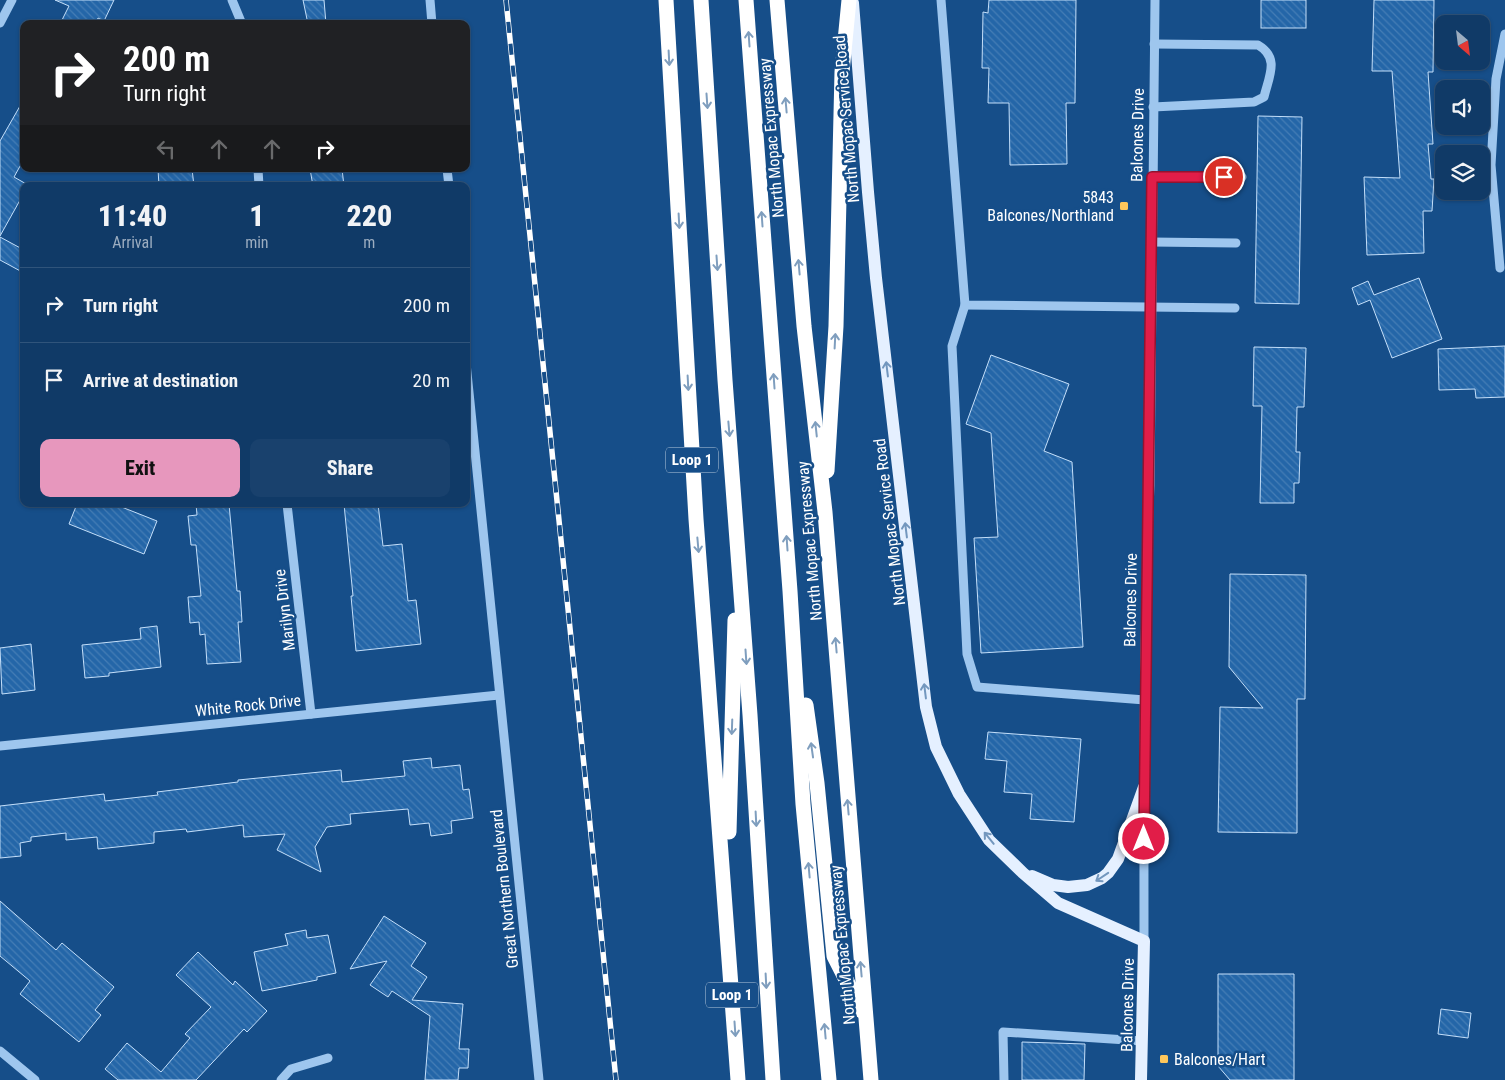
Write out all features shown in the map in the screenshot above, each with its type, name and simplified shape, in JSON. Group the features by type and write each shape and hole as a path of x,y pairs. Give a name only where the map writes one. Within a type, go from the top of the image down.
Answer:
{"highway":[{"name":"Loop 1","path":"666,0 696,519 738,1080"},
{"path":"701,0 725,380 750,705 772,1080"},
{"path":"746,0 790,591 803,804 829,1080"},
{"name":"North Mopac Expressway","path":"778,0 804,326 825,512 870,1080"},
{"path":"825,512 836,326 842,72 851,0"},
{"path":"726,910 737,538"},
{"path":"790,591 817,783 834,956 865,1017"}],"main road":[{"name":"North Mopac Service Road","path":"851,0 876,278 926,707 936,747 959,794 989,840 1023,873 1058,903 1144,941"},
{"path":"1023,873 1053,885 1068,887 1087,885 1102,878 1118,860 1144,787"},
{"name":"Balcones Drive","path":"1141,1080 1144,941"}],"street":[{"path":"0,23 12,0"},
{"path":"232,0 240,20"},
{"path":"430,0 432,20"},
{"path":"941,0 965,305 952,346 967,654 977,687 1145,700"},
{"name":"Balcones Drive","path":"1144,941 1145,700 1150,486 1150,308 1155,0"},
{"path":"1500,268 1491,165 1496,79 1505,34"},
{"path":"1153,107 1254,102 1264,97 1272,63 1268,51 1258,45 1154,44"},
{"path":"1152,177 1242,177"},
{"path":"1151,242 1236,243"},
{"path":"965,305 1235,308"},
{"name":"Great Northern Boulevard","path":"470,403 539,1080"},
{"name":"Marilyn Drive","path":"287,507 311,714"},
{"name":"White Rock Drive","path":"0,746 499,695"},
{"path":"1004,1080 1003,1032 1142,1041"},
{"path":"0,1051 35,1080"},
{"path":"281,1080 290,1069 328,1058"}],"building":[{"path":"55,0 114,0 104,20 98,18 97,20 62,20 69,6"},
{"path":"303,0 324,0 326,20 307,20"},
{"path":"989,0 1076,0 1075,103 1066,103 1067,164 1010,165 1009,103 988,103 989,68 982,68 983,12 988,13"},
{"path":"1261,0 1306,0 1306,28 1261,28"},
{"path":"1374,0 1434,0 1433,72 1428,72 1433,144 1428,144 1431,179 1434,179 1432,211 1423,211 1424,253 1367,255 1364,177 1400,178 1392,71 1372,71"},
{"path":"20,106 20,166 14,177 23,182 20,182 20,200 0,236 0,141"},
{"path":"1258,116 1302,117 1299,304 1255,303"},
{"path":"158,172 192,172 194,182 159,182"},
{"path":"311,172 342,172 344,182 312,182"},
{"path":"0,237 20,248 20,271 0,260"},
{"path":"1419,278 1442,339 1392,358 1370,300 1358,305 1352,288 1368,281 1374,295"},
{"path":"1505,346 1505,397 1476,398 1475,389 1439,390 1438,349"},
{"path":"1254,347 1306,348 1304,407 1297,407 1296,452 1300,452 1299,483 1294,483 1294,503 1260,503 1262,406 1253,406"},
{"path":"991,355 1069,384 1044,451 1072,462 1083,647 981,653 974,538 998,537 991,433 966,424"},
{"path":"76,507 122,507 157,521 144,554 69,524"},
{"path":"196,507 229,507 237,591 240,591 242,622 238,622 241,662 207,664 205,634 200,635 199,622 190,623 188,597 201,596 196,545 191,545 188,516 197,515"},
{"path":"344,507 378,507 383,546 402,544 408,601 416,600 421,644 356,651 351,596 353,596"},
{"path":"1230,574 1306,575 1305,699 1297,699 1297,833 1218,832 1220,707 1263,708 1229,667"},
{"path":"157,626 161,667 109,673 109,676 85,678 82,645 141,639 140,628"},
{"path":"31,644 35,690 2,694 0,648"},
{"path":"988,732 1081,739 1074,822 1030,819 1032,794 1004,792 1007,761 985,759"},
{"path":"431,758 432,768 460,765 463,790 469,789 473,818 451,821 452,833 431,836 429,823 410,825 408,809 350,814 351,824 327,827 315,847 321,872 277,850 285,834 244,837 243,825 187,832 186,829 154,832 154,843 98,849 97,837 66,840 66,833 31,837 31,841 20,843 21,856 0,858 0,806 104,794 105,801 158,795 157,792 238,782 238,780 341,770 342,782 405,776 403,761"},
{"path":"0,901 56,950 62,943 114,987 95,1010 101,1015 79,1042 20,994 30,981 0,956"},
{"path":"384,916 426,943 411,966 427,977 412,1000 463,1004 459,1049 469,1049 468,1068 459,1068 458,1080 425,1080 430,1016 392,991 388,997 370,985 387,961 350,969"},
{"path":"306,930 307,938 328,935 336,973 317,977 317,980 262,991 254,952 288,945 285,934"},
{"path":"198,952 233,985 235,981 267,1011 247,1032 244,1029 196,1080 118,1080 105,1069 127,1043 161,1072 190,1038 185,1034 211,1007 176,975"},
{"path":"1218,974 1294,974 1294,1080 1230,1080 1218,1066"},
{"path":"1441,1009 1471,1013 1468,1038 1438,1034"},
{"path":"1022,1042 1085,1044 1084,1080 1022,1080"}],"railway":[{"path":"506,0 616,1080"}],"place":[{"name":"5843 Balcones/Northland","path":"1124,206"},
{"name":"Balcones/Hart","path":"1164,1059"}],"route":[{"path":"1144,839 1147,539 1150,486 1152,177 1224,177"}]}
